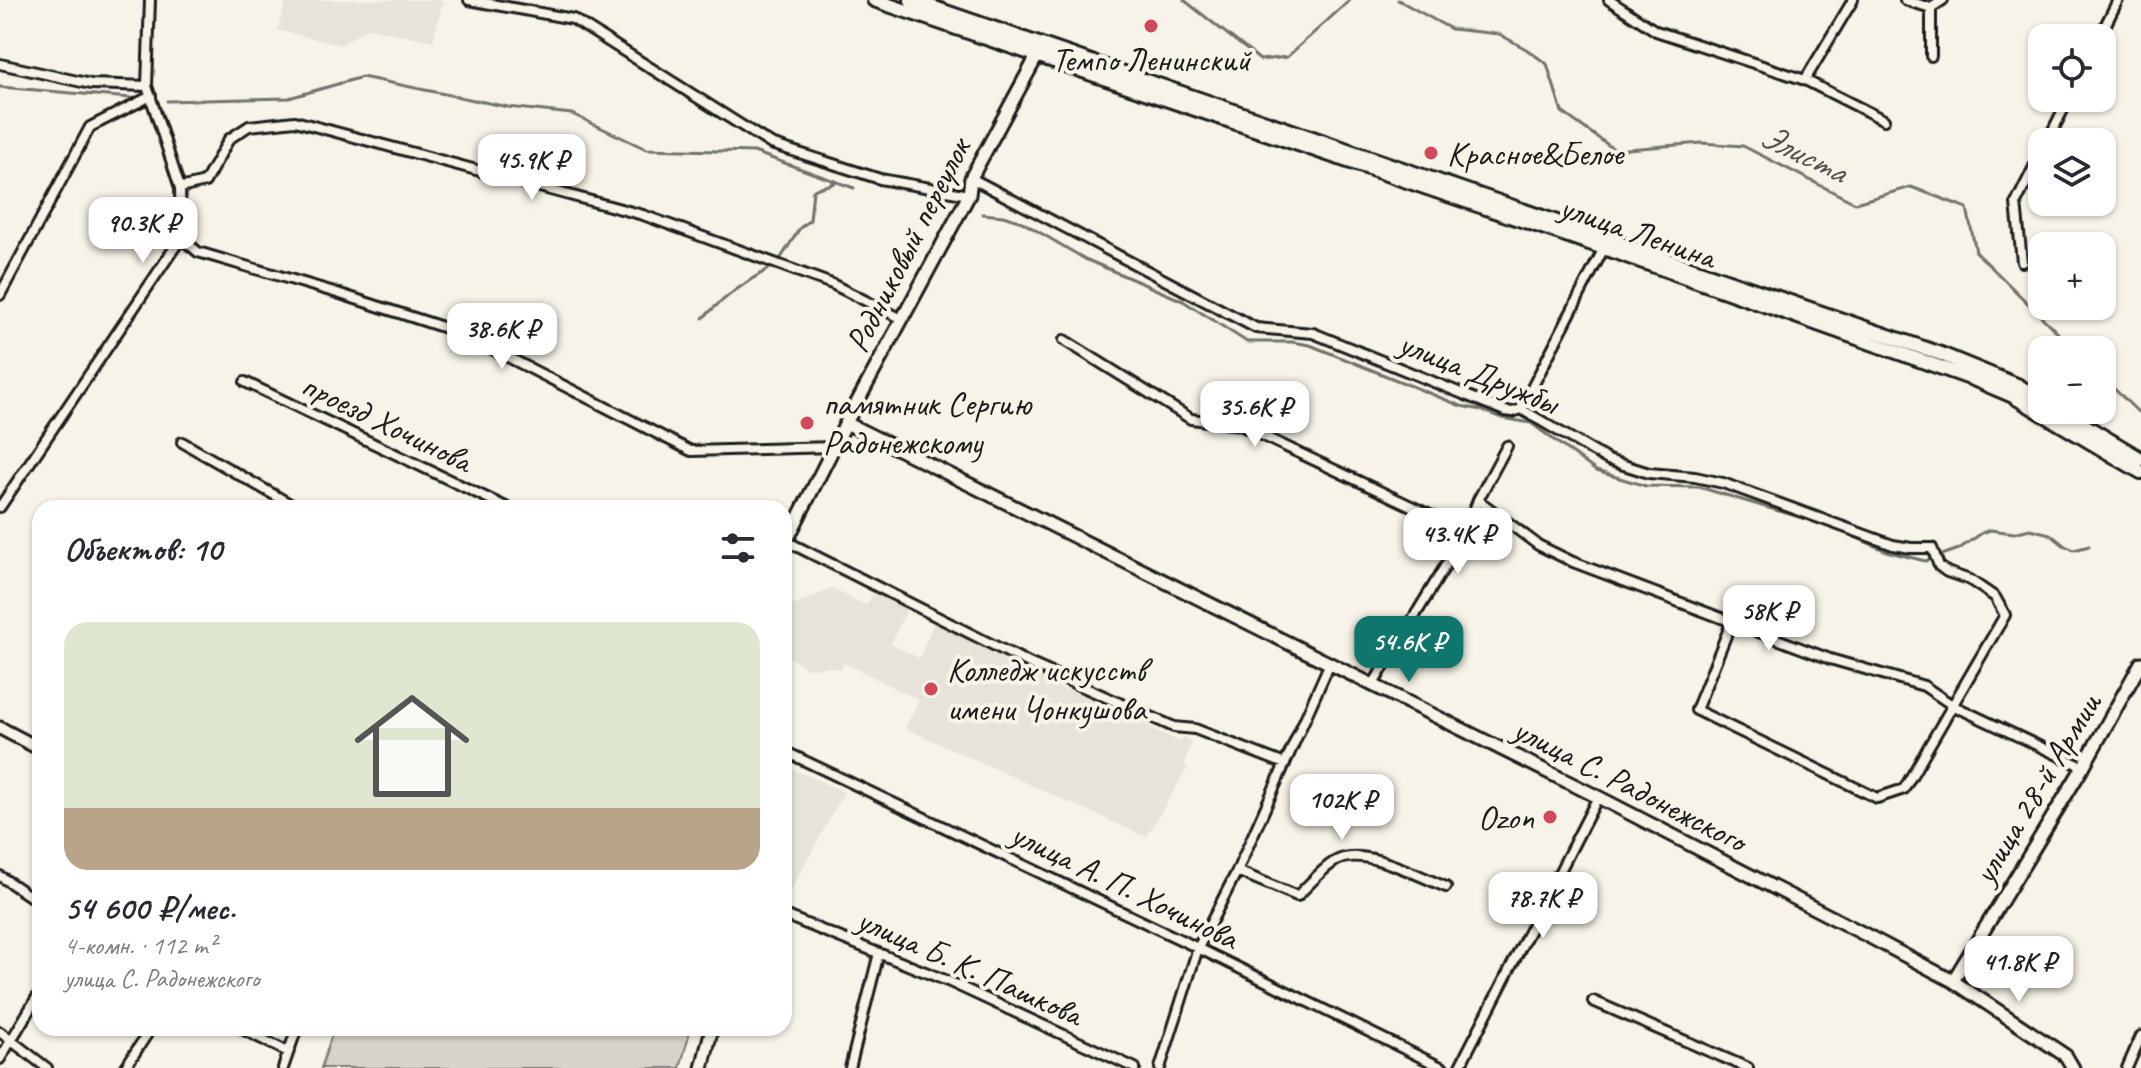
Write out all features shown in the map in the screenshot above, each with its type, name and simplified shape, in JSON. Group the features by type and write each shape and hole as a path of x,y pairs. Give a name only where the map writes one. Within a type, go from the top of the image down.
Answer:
{"main road":[{"name":"улица Ленина","path":"874,0 1040,50 1941,354 2028,392"},
{"name":"улица Ленина","path":"911,0 1040,50 1973,379 2013,396 2141,472"},
{"path":"2082,424 2141,459"}],"street":[{"path":"0,507 181,238 180,188 147,86 150,0"},
{"path":"469,0 573,19 771,144 880,179 969,195"},
{"path":"1609,0 1656,31 1805,80 1884,120"},
{"path":"1805,80 1853,0"},
{"path":"1905,0 1931,8"},
{"path":"1931,8 1943,0"},
{"path":"2106,24 2118,0"},
{"path":"1931,8 1931,56"},
{"name":"Родниковый переулок","path":"792,529 969,195 971,178 1040,50"},
{"path":"0,64 91,84 147,86"},
{"path":"0,295 90,127 151,96"},
{"path":"180,188 205,182 229,139 249,126 295,121 643,215 832,284 902,319"},
{"name":"улица Дружбы","path":"971,178 1256,328 1313,333 1505,411 1521,409 1608,460 1649,473 1723,483 1893,545 1932,548 1939,566 1970,580 1995,597 2005,615 1952,705"},
{"path":"2022,262 2016,203 2028,179"},
{"path":"181,238 198,252 461,333 691,451 833,447"},
{"path":"1521,409 1604,248"},
{"path":"1064,340 1191,419 1240,425 1466,532"},
{"name":"проезд Хочинова","path":"245,382 491,500"},
{"name":"улица С. Радонежского","path":"846,423 1598,797 1953,981 2066,1056 2075,1068"},
{"path":"182,442 283,500"},
{"path":"1372,686 1466,532 1478,500 1507,446"},
{"path":"1478,500 1538,545 1573,562 1830,659 1924,686 1952,705 2083,767"},
{"path":"792,546 1031,664 1174,727 1195,729 1285,764"},
{"path":"1732,621 1696,710 1877,798 1904,789 1952,705"},
{"name":"улица 28-й Армии","path":"1953,981 2083,767 2141,663"},
{"path":"1160,1068 1198,948 1237,871 1329,665"},
{"path":"0,728 32,745"},
{"name":"улица А. П. Хочинова","path":"792,755 1198,948 1429,1065 1443,1068"},
{"path":"1459,1068 1598,797"},
{"path":"1237,871 1297,896 1335,861 1349,856 1368,856 1446,887"},
{"path":"1,880 32,898"},
{"name":"улица Б. К. Пашкова","path":"792,918 950,982 1135,1068"},
{"path":"850,1068 879,953"},
{"path":"1593,1001 1748,1068"},
{"path":"0,1059 32,1005"},
{"path":"0,1032 47,1068"},
{"path":"125,1068 146,1036"},
{"path":"256,1036 288,1052"},
{"path":"283,1068 294,1036"},
{"path":"702,1068 710,1036"},
{"path":"2127,1068 2141,1036"}],"shaded area":[{"path":"287,0 443,0 433,41 368,28 340,45 277,30"},
{"path":"832,588 866,605 874,593 908,606 891,644 919,658 935,620 1061,681 1058,687 1067,691 1071,686 1179,742 1183,737 1192,742 1184,763 1188,767 1146,837 905,728 919,700 844,663 840,669 807,668 792,659 792,604"},
{"path":"792,769 844,792 792,888"},
{"path":"331,1036 689,1036 680,1068 321,1068"}],"waterway":[{"name":"Элиста","path":"1184,0 1260,60 1287,57 1350,0"},
{"name":"Элиста","path":"1398,0 1451,29 1499,34 1526,49 1547,64 1562,112 1615,150 1702,143 1743,146 1855,203 1911,187 1967,208 1976,252 2061,336"},
{"path":"167,101 289,98 362,77 508,107 572,114 646,149 754,152 854,188"},
{"path":"0,87 131,98"},
{"path":"779,261 800,228 810,220 813,191 836,182"},
{"path":"982,214 1022,222 1085,259 1183,301 1247,342 1310,345 1461,406 1531,423 1596,471 1646,486 1699,487 1832,527 1886,551 1925,561 1959,549 1990,530 2014,533 2030,529 2050,534 2074,550 2089,546"},
{"path":"703,318 737,289 774,266"},
{"name":"Элиста","path":"2116,391 2138,412"}],"place":[{"name":"Темпо Ленинский","path":"1151,26"},
{"name":"Красное&Белое","path":"1431,153"},
{"name":"памятник Сергию Радонежскому","path":"807,423"},
{"name":"Колледж искусств имени Чонкушова","path":"931,689"},
{"name":"Ozon","path":"1550,817"}]}
